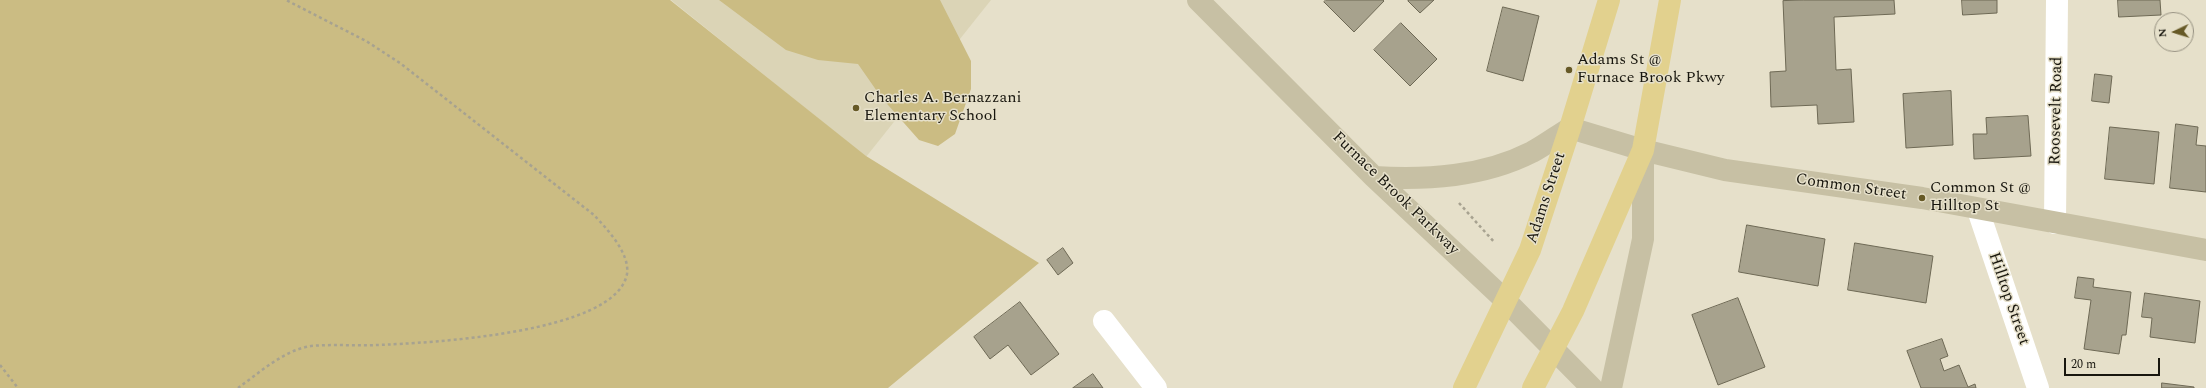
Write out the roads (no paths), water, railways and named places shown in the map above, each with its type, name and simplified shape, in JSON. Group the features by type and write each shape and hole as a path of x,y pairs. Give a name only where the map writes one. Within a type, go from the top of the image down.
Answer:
{"main road":[{"name":"Furnace Brook Parkway","path":"1198,0 1374,177 1506,301 1592,388"},
{"name":"Adams Street","path":"1464,388 1530,250 1570,128 1609,0"},
{"path":"1611,388 1643,238 1644,150 1670,0"},
{"path":"1374,177 1411,179 1457,175 1491,167 1531,152 1570,128"},
{"name":"Common Street","path":"1570,128 1644,150 1725,170 1922,198 1978,210 2206,250"},
{"path":"1533,388 1555,349 1573,311 1644,150"}],"street":[{"name":"Roosevelt Road","path":"2055,223 2057,0"},
{"name":"Hilltop Street","path":"1978,210 2038,388"},
{"path":"1104,321 1156,388"}],"place":[{"name":"Adams St @ Furnace Brook Pkwy","path":"1569,70"},
{"name":"Charles A. Bernazzani Elementary School","path":"856,108"},
{"name":"Common St @ Hilltop St","path":"1922,198"}]}
